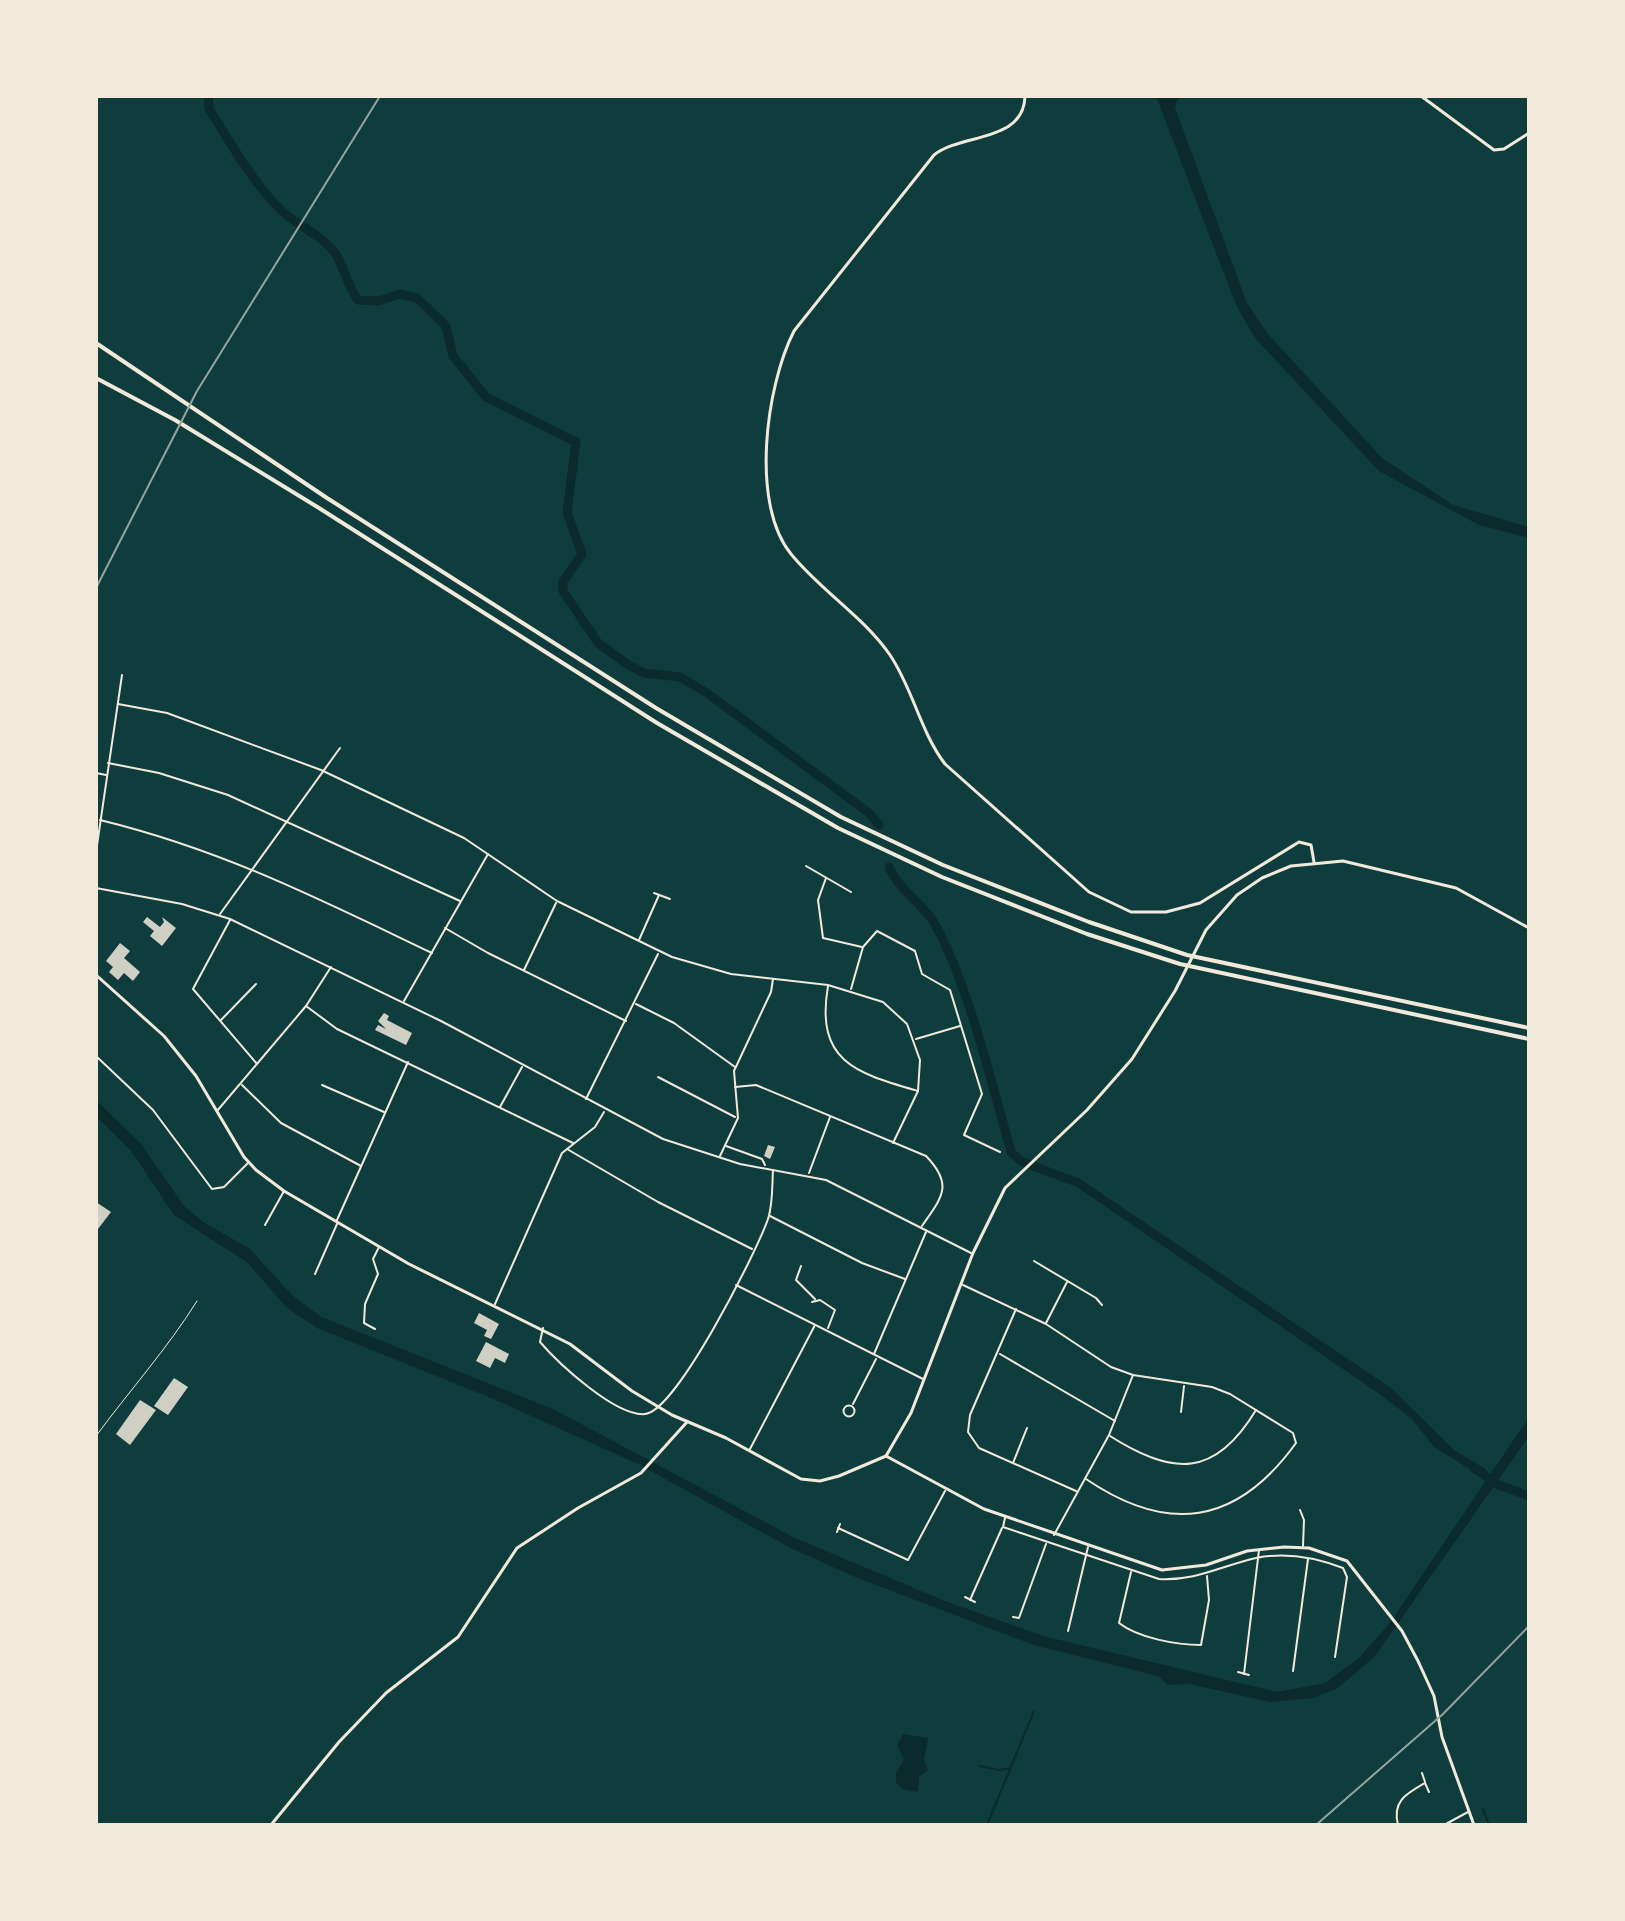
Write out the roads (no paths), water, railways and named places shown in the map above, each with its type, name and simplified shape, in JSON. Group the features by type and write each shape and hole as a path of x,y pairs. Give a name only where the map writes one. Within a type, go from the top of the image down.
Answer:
{"highway":[{"path":"96,343 327,498 656,708 841,817 943,865 1089,922 1187,955 1529,1028"},
{"path":"96,378 175,420 319,508 657,723 838,828 942,877 1087,934 1180,964 1529,1039"}],"street":[{"path":"1025,96 1022,112 1013,125 947,147 934,155 794,331 780,363 768,417 770,505 778,535 794,557 862,622 889,653 913,698 932,747 945,764 1089,892 1131,912 1166,912 1200,903 1299,842 1311,845 1314,862"},
{"path":"1421,96 1498,151 1529,133"},
{"path":"96,852 122,675"},
{"path":"118,704 167,713 321,770 489,852 557,901 659,952 700,968 851,990 895,1010 915,1039 920,1060 918,1091 893,1143"},
{"path":"219,915 321,770 340,748"},
{"path":"108,763 202,786 287,819 460,901"},
{"path":"96,773 106,775"},
{"path":"100,820 185,842 252,867 432,953"},
{"path":"403,1002 489,852"},
{"path":"96,975 164,1036 196,1076 249,1162 284,1191 379,1247 543,1328 687,1422 749,1450 801,1479 820,1481 886,1456 906,1423 973,1253 1005,1188 1117,1077 1144,1043 1198,944 1221,910 1250,886 1278,871 1314,862 1359,864 1440,882 1480,898 1529,928"},
{"path":"806,866 851,892"},
{"path":"826,878 818,900 823,938 863,947"},
{"path":"96,889 127,892 230,919 403,1002 663,1139 720,1157 809,1175 973,1253"},
{"path":"654,893 670,899"},
{"path":"638,941 659,895"},
{"path":"524,971 557,901"},
{"path":"230,919 193,985 258,1065"},
{"path":"445,928 626,1021"},
{"path":"851,990 863,947 877,931 915,951 922,974 950,990 982,1094 964,1135 1000,1152"},
{"path":"585,1100 659,952"},
{"path":"216,1112 306,1006 331,967"},
{"path":"720,1157 738,1118 736,1067 771,992 774,977"},
{"path":"220,1021 256,984"},
{"path":"828,985 825,1019 836,1055 866,1075 918,1091"},
{"path":"635,1004 674,1023 706,1050 736,1067"},
{"path":"306,1006 337,1029 573,1143"},
{"path":"915,1039 961,1025"},
{"path":"96,1056 153,1110 212,1189 224,1187 249,1162"},
{"path":"315,1274 408,1062"},
{"path":"500,1108 523,1065"},
{"path":"658,1077 738,1118"},
{"path":"242,1085 286,1127 363,1166"},
{"path":"322,1085 385,1113"},
{"path":"735,1087 756,1085 926,1156 942,1174 941,1199 921,1227"},
{"path":"495,1304 566,1148 595,1127 604,1110"},
{"path":"809,1175 830,1117"},
{"path":"994,1149 998,1141"},
{"path":"725,1145 762,1159 765,1168"},
{"path":"566,1148 645,1194 753,1249"},
{"path":"543,1328 540,1342 578,1379 641,1415 653,1412 697,1360 736,1285 769,1216 773,1169"},
{"path":"265,1225 284,1191"},
{"path":"769,1216 862,1263 905,1279"},
{"path":"853,1404 927,1230"},
{"path":"375,1329 364,1323 362,1315 378,1274 373,1259 379,1247"},
{"path":"1034,1261 1102,1305"},
{"path":"801,1266 796,1280 814,1301 835,1310 827,1330"},
{"path":"1046,1324 1067,1282"},
{"path":"736,1285 924,1380"},
{"path":"962,1285 1046,1324 1111,1367 1133,1375 1212,1387 1293,1433 1296,1443 1245,1493 1200,1514 1178,1517 1148,1512 1125,1504 1086,1479"},
{"path":"1016,1309 970,1415 968,1432 979,1448 1076,1491"},
{"path":"749,1450 815,1325"},
{"path":"999,1353 1074,1400 1115,1421"},
{"path":"1054,1535 1109,1435 1133,1375"},
{"path":"1181,1412 1184,1383"},
{"path":"1109,1435 1145,1457 1168,1465 1189,1465 1225,1450 1256,1410"},
{"path":"271,1825 339,1742 386,1693 458,1637 517,1548 643,1471 687,1422"},
{"path":"1013,1463 1027,1428"},
{"path":"886,1456 946,1490 1005,1517 1162,1570 1206,1565 1259,1549 1303,1547 1347,1561 1399,1627 1434,1694 1442,1737 1474,1825"},
{"path":"838,1528 908,1560 946,1490"},
{"path":"1300,1510 1304,1520 1303,1547"},
{"path":"965,1597 972,1601 1005,1517"},
{"path":"1003,1527 1131,1571 1180,1580 1207,1576 1258,1557 1308,1558 1343,1568 1347,1577 1335,1657"},
{"path":"1013,1617 1019,1618 1046,1543"},
{"path":"1068,1631 1089,1545"},
{"path":"1244,1674 1259,1549"},
{"path":"1293,1671 1308,1558"},
{"path":"1131,1571 1119,1623 1128,1630 1188,1645 1201,1645 1209,1600 1207,1576"},
{"path":"1238,1672 1249,1675"},
{"path":"1422,1773 1429,1792"},
{"path":"1398,1825 1394,1811 1400,1800 1425,1783"},
{"path":"1444,1825 1468,1812"}],"lane":[{"path":"96,1436 151,1362 171,1343 197,1301"}],"water":[{"path":"1156,96 1182,96 1175,108 1247,303 1267,333 1382,458 1453,505 1529,527 1529,538 1479,525 1379,471 1255,338 1236,305"},
{"path":"96,1100 141,1144 184,1206 203,1222 250,1249 292,1295 321,1317 553,1409 795,1538 945,1601 1043,1636 1277,1692 1325,1683 1359,1658 1389,1624 1529,1417 1529,1436 1375,1656 1338,1688 1313,1698 1270,1702 1189,1684 1168,1685 1158,1676 1034,1645 855,1577 789,1547 638,1464 496,1400 317,1328 287,1308 248,1263 174,1215 132,1152 96,1116"},
{"path":"1038,1163 1080,1179 1391,1388 1454,1450 1487,1470 1482,1477 1434,1447 1412,1419 1381,1395 1077,1187 1031,1170"},
{"path":"903,1734 928,1738 924,1760 928,1770 919,1777 918,1792 902,1789 896,1782 896,1773 904,1759 897,1745"}],"waterway":[{"path":"208,96 209,109 251,174 281,210 330,247 358,300 378,301 400,294 417,298 446,326 453,356 486,397 576,442 567,513 582,554 563,582 563,591 598,643 644,673 680,677 707,693 869,813 879,825"},
{"path":"889,867 899,883 930,916 947,948 978,1035 1011,1152 1021,1161 1044,1170"},
{"path":"1475,1469 1499,1485 1529,1496"},
{"path":"987,1825 1034,1711"},
{"path":"980,1766 999,1770 1010,1768"},
{"path":"1483,1809 1489,1825"}],"railway":[{"path":"96,588 197,391 380,96"},
{"path":"1316,1825 1443,1714 1529,1626"}]}
